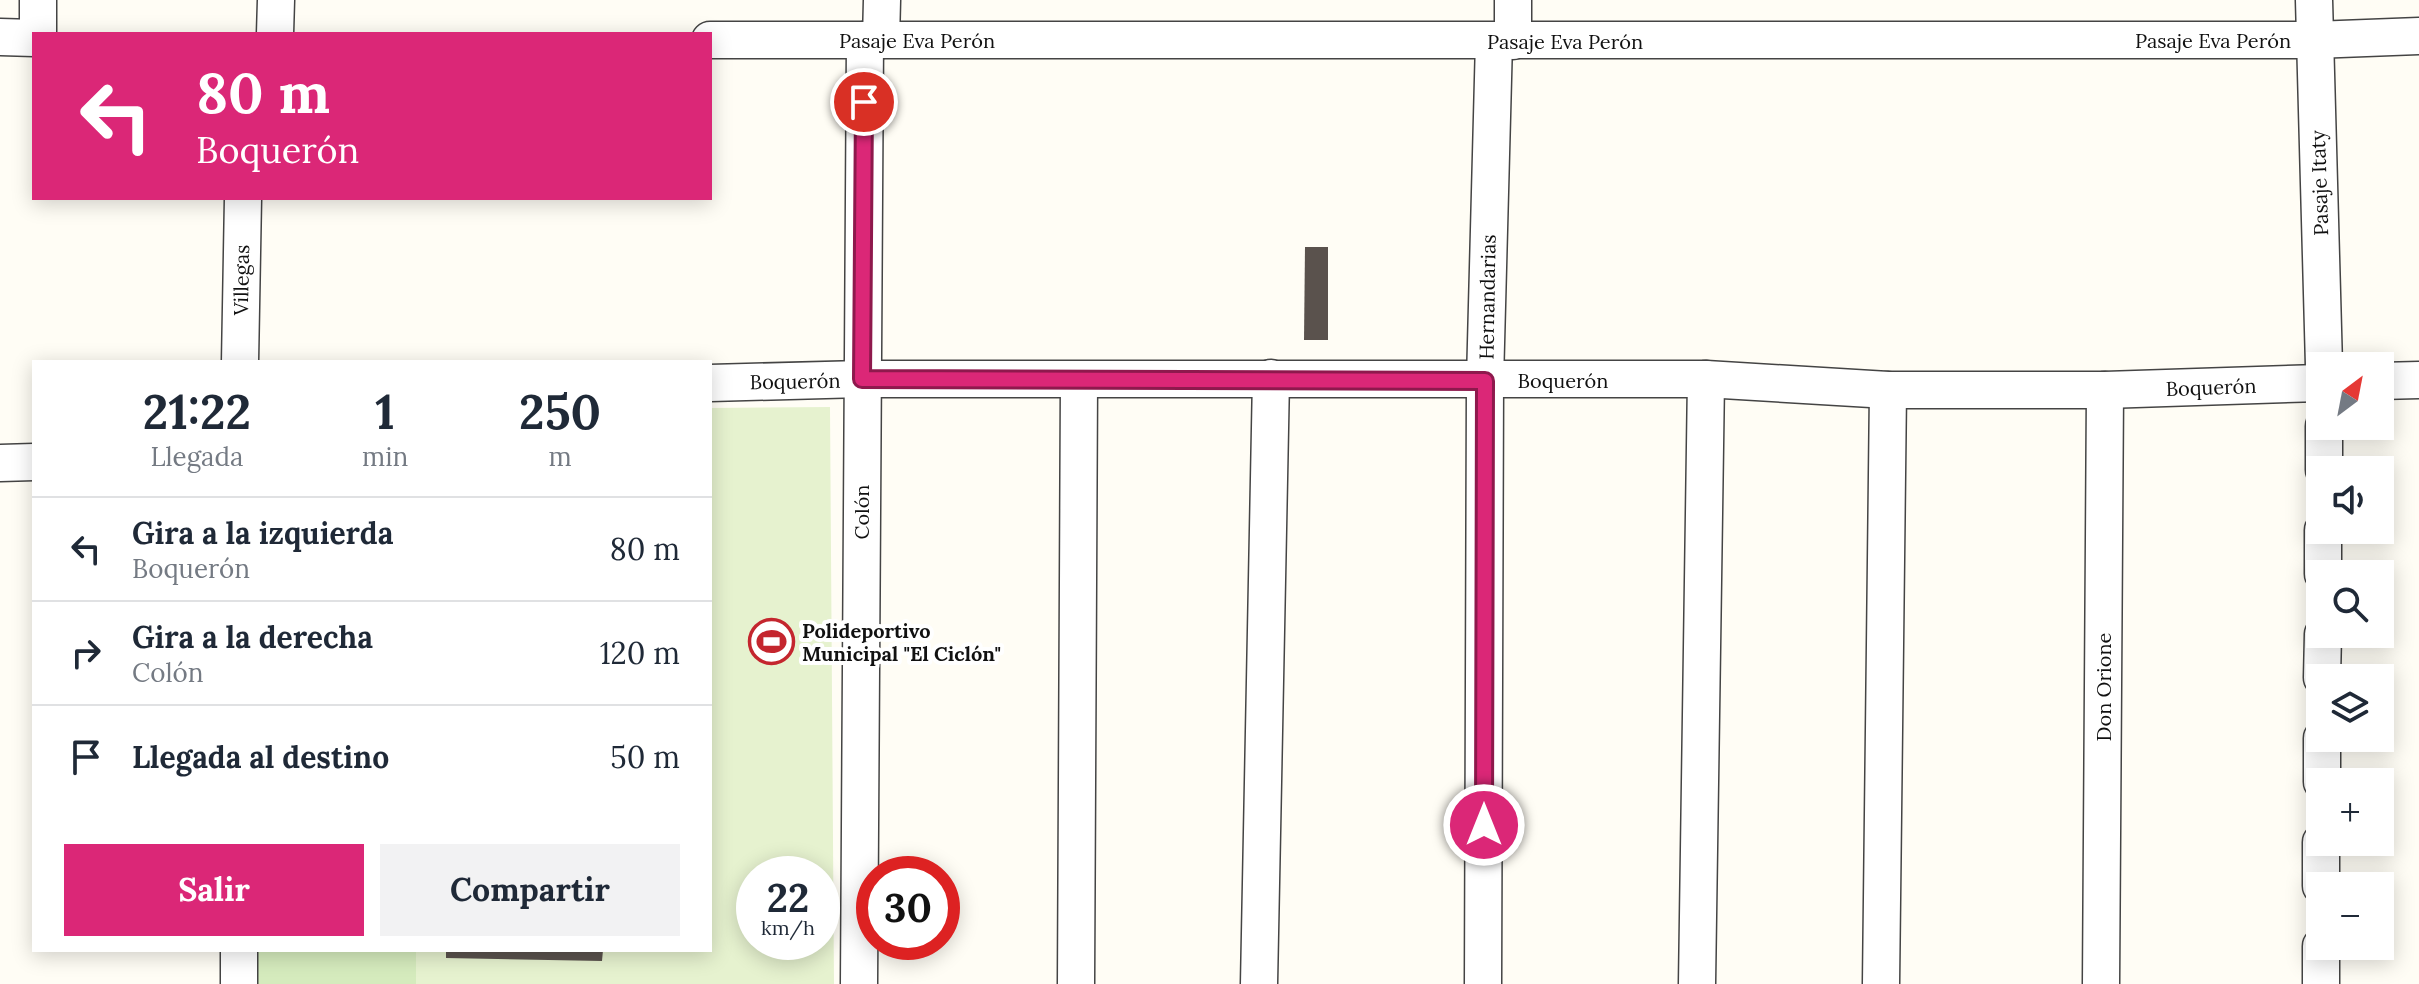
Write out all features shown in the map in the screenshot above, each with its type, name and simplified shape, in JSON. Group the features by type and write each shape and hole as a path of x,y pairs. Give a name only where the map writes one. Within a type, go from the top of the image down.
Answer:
{"street":[{"path":"36,32 38,0"},
{"path":"275,32 276,0"},
{"name":"Colón","path":"859,984 862,379 873,40 882,0"},
{"name":"Hernandarias","path":"1483,984 1485,381 1503,41 1513,0"},
{"name":"Pasaje Itaty","path":"2314,0 2324,352"},
{"path":"0,37 32,36"},
{"name":"Pasaje Eva Perón","path":"712,40 2314,40 2419,36"},
{"name":"Villegas","path":"240,360 243,200"},
{"path":"1259,984 1271,378"},
{"name":"Boquerón","path":"712,383 862,379 1706,379 1888,390 2105,390 2306,383"},
{"path":"1697,984 1706,379"},
{"path":"2394,381 2419,380"},
{"path":"1076,984 1079,381"},
{"path":"1881,984 1888,390"},
{"name":"Don Orione","path":"2101,984 2105,390"},
{"path":"0,463 32,462"},
{"path":"239,952 239,984"},
{"path":"2321,960 2321,984"}],"green space":[{"name":"Polideportivo Municipal \"El Ciclón\"","path":"830,407 833,856 736,856 736,960 834,960 834,984 416,984 416,952 712,952 712,408"},
{"path":"256,952 416,952 416,984 256,984"}],"building":[{"path":"1305,247 1328,247 1328,340 1304,340"},
{"path":"446,952 603,952 602,961 446,958"}],"place":[{"name":"Polideportivo Municipal \"El Ciclón\"","path":"771,641"}],"route":[{"path":"864,102 862,379 1485,381 1484,825"}]}
